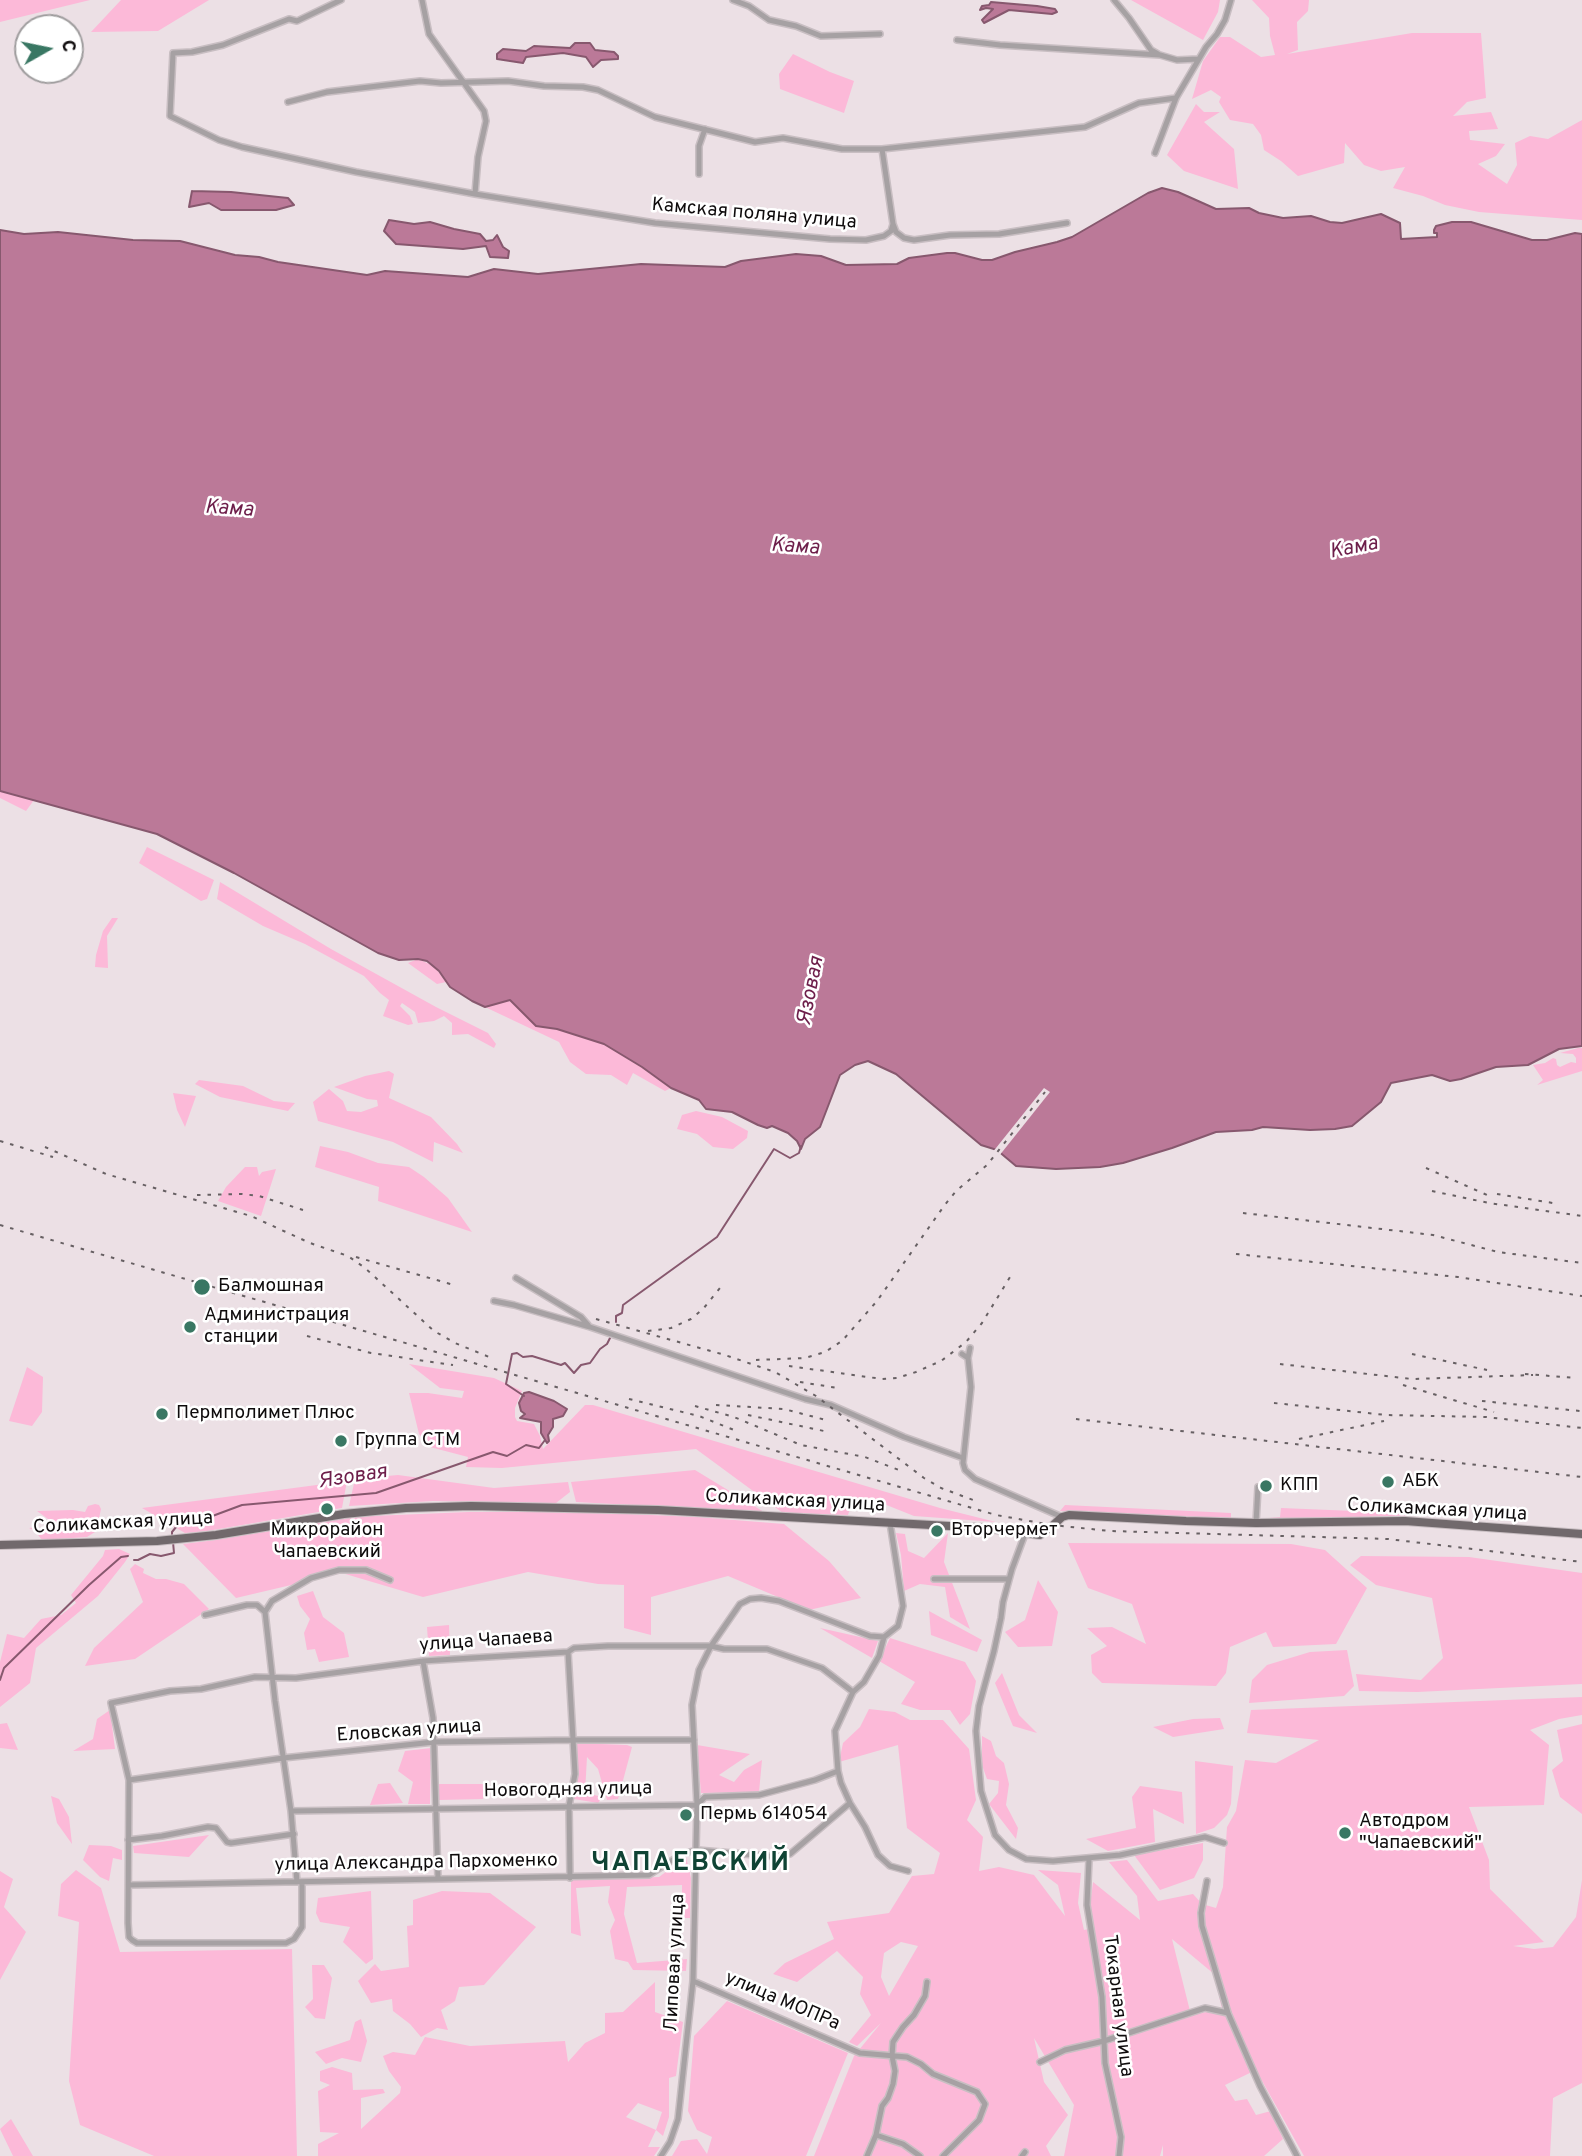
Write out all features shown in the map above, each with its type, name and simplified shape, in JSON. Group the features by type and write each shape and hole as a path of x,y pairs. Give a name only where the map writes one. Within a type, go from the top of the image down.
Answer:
{"main road":[{"name":"Соликамская улица","path":"0,1545 157,1541 344,1514 471,1506 659,1510 986,1528 1040,1535 1062,1517 1069,1515 1256,1523 1415,1522 1582,1534"}],"street":[{"name":"Камская поляна улица","path":"341,0 297,21 289,19 223,45 173,53 170,116 219,140 242,147 475,194 655,223 866,240 884,236 891,231 893,224"},
{"path":"422,0 429,34 484,111 486,121 478,157 475,194"},
{"path":"733,0 750,6 769,20 796,26 821,36 880,34"},
{"path":"1114,0 1151,50 1177,60 1198,59"},
{"path":"1155,153 1176,98 1198,59 1225,20 1231,0"},
{"path":"957,40 1160,55"},
{"path":"288,102 327,92 420,81 492,80 583,87 598,90 655,117 755,142 783,138 842,149 882,149 1085,127 1139,103 1176,98"},
{"path":"699,174 699,146 705,130"},
{"path":"882,149 893,224 896,232 904,238 914,240 950,235 999,234 1067,223"},
{"path":"516,1279 581,1317 590,1327"},
{"path":"494,1301 590,1327 805,1399 831,1405 904,1437 963,1458"},
{"path":"970,1348 965,1356 971,1387 963,1458 965,1470 975,1479 1062,1517"},
{"path":"1256,1523 1258,1487"},
{"path":"890,1523 903,1606 898,1626 884,1637 879,1656 864,1682 853,1692 835,1731 838,1771 850,1803 878,1855 890,1866 908,1871"},
{"path":"1025,1534 1003,1602 1002,1618 979,1706 976,1731 976,1758 983,1800 995,1835 1009,1850 1027,1859 1053,1861 1120,1855 1205,1837 1224,1843"},
{"path":"129,1780 129,1937 137,1943 286,1942 294,1939 302,1927 299,1882 265,1612 272,1601 295,1587 311,1578 339,1570 366,1570 390,1580"},
{"path":"934,1579 1009,1579"},
{"name":"Липовая улица","path":"661,2156 670,2142 678,2119 693,1981 697,1805 692,1705 699,1670 711,1646 740,1604 750,1599 779,1601 870,1636 884,1637"},
{"path":"205,1615 247,1605 257,1605 265,1612"},
{"name":"улица Чапаева","path":"129,1780 111,1703 170,1691 201,1689 255,1677 296,1678 423,1661 568,1652 574,1648 585,1647 711,1646 724,1649 767,1649 784,1654 822,1668 853,1692"},
{"path":"568,1652 575,1774 569,1806 570,1878"},
{"path":"423,1661 433,1718 438,1879"},
{"name":"Еловская улица","path":"129,1780 434,1742 694,1740"},
{"name":"Новогодняя улица","path":"291,1811 697,1805 705,1797 759,1795 838,1771"},
{"path":"697,1850 779,1857 790,1854 850,1803"},
{"path":"128,1840 208,1827 216,1828 227,1842 231,1843 294,1833"},
{"name":"улица Александра Пархоменко","path":"129,1885 649,1875 682,1854 697,1850"},
{"name":"Токарная улица","path":"1089,1859 1087,1905 1102,1997 1105,2063 1121,2137 1119,2156"},
{"path":"1207,1881 1201,1913 1202,1926 1228,2012 1260,2086 1297,2156"},
{"name":"улица МОПРа","path":"693,1981 860,2053 907,2057 933,2074 977,2092 985,2104 979,2120 943,2156"},
{"path":"867,2156 876,2135 882,2106 893,2084 893,2042 925,1996 927,1982"},
{"path":"1040,2062 1065,2050 1104,2041 1205,2008 1228,2012"},
{"path":"876,2135 903,2144 920,2156"}],"shaded area":[{"path":"0,0 90,0 33,14 14,14 14,19 0,22"},
{"path":"121,0 209,0 158,31 91,32"},
{"path":"1131,0 1220,0 1218,12 1203,40"},
{"path":"1252,0 1309,0 1308,11 1297,22 1298,50 1287,54 1412,33 1481,33 1486,98 1467,102 1453,116 1491,112 1498,129 1469,131 1470,140 1505,144 1496,156 1478,164 1507,184 1517,165 1515,143 1530,136 1548,139 1582,120 1582,220 1479,212 1445,205 1393,188 1405,167 1381,171 1364,165 1345,143 1344,163 1298,176 1264,150 1261,135 1253,124 1230,120 1219,102 1221,97 1211,90 1192,99 1203,61 1220,37 1230,37 1261,57 1275,55 1269,18"},
{"path":"793,54 854,81 844,113 780,89 779,74"},
{"path":"1196,104 1204,112 1220,112 1204,122 1234,149 1238,189 1184,171 1167,155"},
{"path":"0,791 34,800 26,811 0,798"},
{"path":"147,847 214,880 207,899 201,901 139,863"},
{"path":"220,882 331,949 488,1033 496,1044 494,1048 468,1034 452,1035 452,1023 444,1016 434,1021 418,1023 415,1012 402,1003 400,1006 410,1016 413,1024 408,1025 383,1016 389,1000 364,976 305,944 263,926 217,899"},
{"path":"112,918 118,918 107,936 108,968 95,967 103,931"},
{"path":"418,959 434,966 446,982 437,984 408,963"},
{"path":"506,1000 512,1002 536,1026 557,1029 604,1044 671,1088 665,1091 633,1073 627,1085 611,1075 586,1074 570,1062 559,1042 485,1007"},
{"path":"1582,1048 1582,1071 1537,1085 1543,1080 1533,1065 1553,1058 1560,1067 1571,1062 1576,1063 1573,1054 1560,1053"},
{"path":"389,1071 394,1074 389,1098 431,1117 463,1153 434,1142 433,1162 393,1142 318,1121 313,1102 329,1089 343,1101 347,1111 361,1112 378,1106 377,1100 334,1087"},
{"path":"199,1080 243,1086 274,1101 295,1103 288,1111 220,1097 195,1084"},
{"path":"173,1093 196,1096 185,1127 177,1110"},
{"path":"696,1111 722,1117 748,1131 747,1138 733,1149 713,1147 697,1134 677,1129 682,1115"},
{"path":"320,1146 348,1152 378,1163 409,1167 448,1198 472,1232 378,1201 379,1187 315,1167"},
{"path":"245,1167 257,1167 259,1176 262,1172 276,1169 261,1216 218,1201 226,1187"},
{"path":"409,1364 494,1378 522,1391 515,1408 515,1417 517,1421 534,1424 543,1449 585,1405 593,1405 940,1508 996,1522 914,1516 884,1504 851,1505 848,1515 783,1513 696,1449 502,1468 466,1467 468,1457 430,1447 419,1434 409,1393 462,1398 464,1391 440,1388"},
{"path":"27,1367 43,1377 42,1412 32,1426 9,1421"},
{"path":"695,1470 764,1512 576,1502 571,1482"},
{"path":"398,1475 494,1488 568,1482 570,1492 556,1503 433,1501 349,1506 355,1479"},
{"path":"347,1481 342,1508 207,1531 185,1533 142,1508"},
{"path":"95,1504 101,1509 97,1528 87,1537 42,1540 29,1528 37,1527 44,1533 50,1527 48,1519 37,1511 85,1512 88,1506"},
{"path":"1065,1505 1231,1513 1231,1519 1060,1511"},
{"path":"1281,1508 1421,1515 1269,1520 1280,1517"},
{"path":"469,1512 581,1512 784,1524 829,1561 861,1598 809,1610 728,1576 651,1597 651,1635 624,1628 624,1585 598,1584 528,1572 423,1597 342,1573 236,1598 183,1544 347,1517"},
{"path":"896,1533 905,1534 908,1551 924,1558 948,1533 944,1562 970,1629 950,1617 945,1587 920,1584 904,1591"},
{"path":"1068,1543 1291,1544 1325,1550 1367,1588 1336,1644 1273,1647 1266,1632 1230,1647 1226,1673 1216,1686 1102,1683 1092,1673 1091,1655 1107,1646 1087,1628 1112,1627 1146,1644 1132,1604 1088,1588"},
{"path":"119,1549 130,1554 125,1562 98,1596 36,1648 30,1683 0,1707 0,1662 7,1634 24,1638 41,1619 61,1615 76,1603 71,1595 105,1550"},
{"path":"1361,1556 1469,1557 1582,1573 1582,1684 1417,1692 1359,1691 1356,1674 1421,1680 1443,1658 1432,1598 1376,1585 1350,1565"},
{"path":"135,1564 144,1569 143,1573 156,1579 184,1584 209,1609 135,1659 85,1666 94,1648 143,1602 130,1569"},
{"path":"1038,1580 1058,1612 1052,1646 1018,1647 1005,1632 1025,1620"},
{"path":"313,1591 323,1617 344,1633 349,1657 319,1662 315,1649 307,1650 304,1633 310,1619 300,1606 297,1596"},
{"path":"929,1611 982,1640 977,1652 931,1635"},
{"path":"449,1625 450,1655 429,1656 427,1627"},
{"path":"820,1628 878,1641 872,1658"},
{"path":"890,1638 965,1662 976,1681 970,1714 960,1725 950,1710 920,1710 901,1704 915,1682 879,1661"},
{"path":"1347,1650 1354,1686 1344,1696 1249,1703 1252,1680 1267,1665 1310,1652"},
{"path":"1002,1673 1019,1715 1037,1733 1013,1726 995,1683"},
{"path":"1582,1697 1582,1715 1559,1719 1530,1730 1549,1745 1544,1805 1469,1807 1489,1860 1490,1889 1544,1942 1513,1946 1534,1949 1553,1947 1576,1917 1582,1880 1582,2083 1553,2098 1550,2156 1304,2156 1256,2070 1225,2085 1235,2101 1247,2099 1256,2115 1271,2111 1283,2139 1264,2156 1163,2156 1163,2145 1160,2156 1064,2156 1074,2105 1034,2038 1044,2082 1068,2115 1046,2146 1051,2156 814,2156 854,2056 881,2023 857,2046 849,2042 871,2015 860,1994 863,1977 837,1951 797,1982 773,1974 785,1963 834,1939 827,1922 889,1913 912,1876 934,1874 940,1853 907,1828 898,1745 839,1762 843,1743 860,1727 869,1709 895,1712 910,1720 943,1720 969,1749 976,1800 967,1820 983,1837 979,1871 999,1867 1034,1875 1065,1916 1058,1885 1038,1870 1081,1873 1078,1903 1084,1930 1092,1928 1090,1906 1093,1882 1140,1920 1137,1896 1109,1862 1127,1860 1158,1901 1193,1894 1202,1904 1216,1908 1223,1887 1227,1827 1236,1811 1245,1760 1276,1763 1319,1740 1247,1733 1251,1710","holes":["1172,1939 1214,1974 1222,2009 1191,2015","901,1942 918,1946 889,1996 881,1977 884,1953"]},
{"path":"110,1710 115,1749 73,1751 93,1739 97,1719"},
{"path":"1220,1718 1224,1729 1173,1737 1153,1727 1193,1719"},
{"path":"7,1723 18,1750 0,1748 0,1724"},
{"path":"1582,1724 1582,1814 1560,1797 1552,1770 1563,1761 1557,1730"},
{"path":"982,1736 991,1741 996,1756 1004,1763 1009,1784 1006,1805 1018,1828 1016,1839 989,1804 998,1793 999,1781 987,1779 982,1765"},
{"path":"575,1743 632,1747 618,1799 607,1800 598,1769 587,1757 585,1793 603,1797 598,1803 574,1799"},
{"path":"697,1745 750,1754 719,1775 734,1782 744,1770 762,1760 759,1792 701,1793"},
{"path":"431,1748 430,1804 408,1804 413,1782 398,1771 405,1751"},
{"path":"1195,1761 1233,1766 1231,1804 1227,1815 1214,1828 1196,1834"},
{"path":"390,1783 403,1803 370,1805 378,1784"},
{"path":"439,1784 484,1784 483,1799 439,1800"},
{"path":"1140,1786 1182,1792 1184,1824 1153,1809 1155,1842 1108,1851 1086,1839 1136,1828 1132,1797"},
{"path":"51,1796 59,1799 69,1817 72,1844 57,1823"},
{"path":"209,1835 189,1857 134,1853 133,1846"},
{"path":"1203,1843 1203,1860 1194,1878 1160,1890 1134,1855"},
{"path":"89,1845 111,1846 122,1850 122,1860 113,1858 109,1881 100,1877 83,1860"},
{"path":"686,1857 691,1878 690,1918 682,1918 682,1885 627,1887 624,1914 637,1963 687,1959 686,1971 633,1970 628,1962 615,1959 610,1931 615,1920 608,1902 610,1886 576,1888 581,1936 571,1933 571,1880 659,1877"},
{"path":"76,1870 101,1888 120,1952 292,1949 297,2156 154,2156 80,2125 69,2081 79,1922 58,1916 61,1884"},
{"path":"0,1871 13,1879 4,1907 26,1932 0,1980"},
{"path":"371,1891 373,1959 366,1964 343,1942 350,1927 320,1922 316,1913 318,1898"},
{"path":"442,1891 490,1893 536,1927 484,1985 459,1987 455,2001 441,2010 448,2030 437,2028 421,2037 393,2011 392,1999 371,2003 358,1981 375,1964 381,1971 409,1967 407,1926 413,1925 413,1900"},
{"path":"312,1965 324,1965 332,1978 325,2019 315,2018 305,2007 313,1999"},
{"path":"655,1982 655,2012 683,2022 676,2076 669,2078 669,2117 663,2136 656,2130 648,2147 660,2147 654,2156 318,2156 318,2144 339,2133 320,2132 318,2091 330,2085 320,2081 320,2071 332,2067 352,2073 353,2090 383,2089 385,2093 361,2098 361,2129 400,2093 401,2087 389,2071 383,2056 393,2052 415,2055 425,2037 470,2046 565,2041 568,2062 585,2043 605,2033 605,2013 623,2012","holes":["638,2103 662,2112 656,2130 626,2117"]},
{"path":"727,2001 848,2053 806,2156 672,2156 681,2141 697,2139 707,2154 712,2137 697,2130 688,2111 694,2036"},
{"path":"361,2019 367,2041 361,2062 342,2058 326,2064 315,2052 350,2040 355,2022"},
{"path":"11,2119 33,2156 13,2156 0,2129"}],"water":[{"path":"991,2 1037,6 1055,9 1057,12 1052,14 1009,10 984,23 982,20 993,9 980,10"},
{"path":"575,43 590,43 595,50 614,52 618,59 601,60 593,67 586,57 563,53 526,57 523,63 497,59 497,54 503,49 526,51 534,46 570,48"},
{"name":"Кама","path":"1162,188 1216,209 1249,208 1283,218 1311,216 1342,223 1381,214 1400,223 1401,239 1437,237 1437,233 1434,233 1436,226 1452,222 1471,222 1532,240 1582,234 1582,1046 1559,1049 1528,1065 1496,1067 1461,1079 1450,1081 1432,1075 1391,1083 1381,1102 1352,1126 1310,1130 1263,1127 1216,1132 1123,1163 1056,1169 1016,1166 997,1150 981,1145 896,1074 868,1061 855,1065 840,1075 820,1127 805,1139 801,1149 788,1133 772,1126 767,1128 758,1125 732,1112 706,1109 699,1100 671,1088 604,1044 557,1029 536,1026 510,1000 485,1007 472,1001 450,987 439,971 427,961 399,960 378,953 234,873 157,834 0,791 0,230 24,234 58,232 133,240 180,241 235,255 367,275 385,271 468,277 494,269 538,274 641,264 725,267 741,261 796,254 821,256 846,265 897,264 909,258 947,253 992,260 1057,242 1072,237 1148,193"},
{"path":"192,191 288,198 294,205 276,210 221,210 209,203 189,207"},
{"path":"389,220 414,224 430,222 480,234 486,241 493,240 497,235 503,247 509,251 508,258 490,257 486,246 463,249 396,244 384,231"},
{"path":"529,1392 567,1409 563,1416 553,1419 547,1443 541,1433 541,1422 520,1418 525,1414 519,1403 524,1393"}],"pier":[{"path":"1044,1088 1050,1092 999,1156 992,1153"}],"waterway":[{"name":"Язовая","path":"616,1322 616,1316 622,1313 623,1305 717,1237 774,1149 790,1158 799,1153 801,1146"},
{"name":"Язовая","path":"524,1396 506,1384 512,1354 532,1356 561,1365 565,1363 574,1373 581,1365 590,1363 610,1338"},
{"name":"Язовая","path":"172,1536 181,1521 191,1524 242,1505 376,1493 493,1452 507,1456 526,1445 539,1448 545,1440"},
{"name":"Язовая","path":"134,1560 150,1554 161,1556 174,1553 173,1542"},
{"name":"Язовая","path":"0,1680 4,1668 89,1585 121,1557 128,1556"}],"railway":[{"path":"756,1360 805,1358 825,1352 842,1341 877,1301 956,1191 987,1165 1045,1092"},
{"path":"0,1141 53,1157"},
{"path":"45,1147 106,1174 251,1216 310,1243 348,1256 365,1268 434,1331 494,1359"},
{"path":"1426,1168 1487,1195"},
{"path":"1432,1191 1489,1203 1582,1216"},
{"path":"1497,1194 1559,1204"},
{"path":"197,1195 259,1196 303,1210"},
{"path":"1243,1213 1433,1235 1498,1252 1582,1263"},
{"path":"0,1225 996,1515 1052,1525 1110,1531 1388,1539 1582,1562"},
{"path":"1236,1254 1458,1277 1582,1296"},
{"path":"356,1257 454,1285"},
{"path":"789,1366 882,1379 916,1372 941,1361 966,1342 982,1323 1010,1277"},
{"path":"648,1331 671,1328 691,1319 720,1288"},
{"path":"596,1319 725,1355 775,1372 816,1396 924,1478 941,1488 973,1500"},
{"path":"307,1336 371,1353 453,1365"},
{"path":"1412,1354 1487,1370"},
{"path":"1280,1364 1412,1379 1533,1375"},
{"path":"1525,1374 1577,1378"},
{"path":"800,1382 838,1388"},
{"path":"1403,1385 1494,1412"},
{"path":"629,1399 699,1416 739,1432"},
{"path":"1482,1401 1580,1411"},
{"path":"1274,1403 1386,1415 1486,1417 1582,1428"},
{"path":"716,1405 784,1409 826,1420"},
{"path":"695,1406 734,1417 801,1445 865,1457 904,1472"},
{"path":"748,1415 824,1431"},
{"path":"1076,1419 1582,1477"},
{"path":"1299,1439 1384,1421"}],"place":[{"name":"Балмошная","path":"202,1287"},
{"name":"Администрация станции","path":"190,1327"},
{"name":"Пермполимет Плюс","path":"162,1414"},
{"name":"Группа СТМ","path":"341,1441"},
{"name":"АБК","path":"1388,1482"},
{"name":"КПП","path":"1266,1486"},
{"name":"Микрорайон Чапаевский","path":"327,1509"},
{"name":"Вторчермет","path":"937,1531"},
{"name":"Пермь 614054","path":"686,1815"},
{"name":"Автодром \"Чапаевский\"","path":"1345,1833"}],"district":[{"name":"ЧАПАЕВСКИЙ","path":"691,1865"}]}
